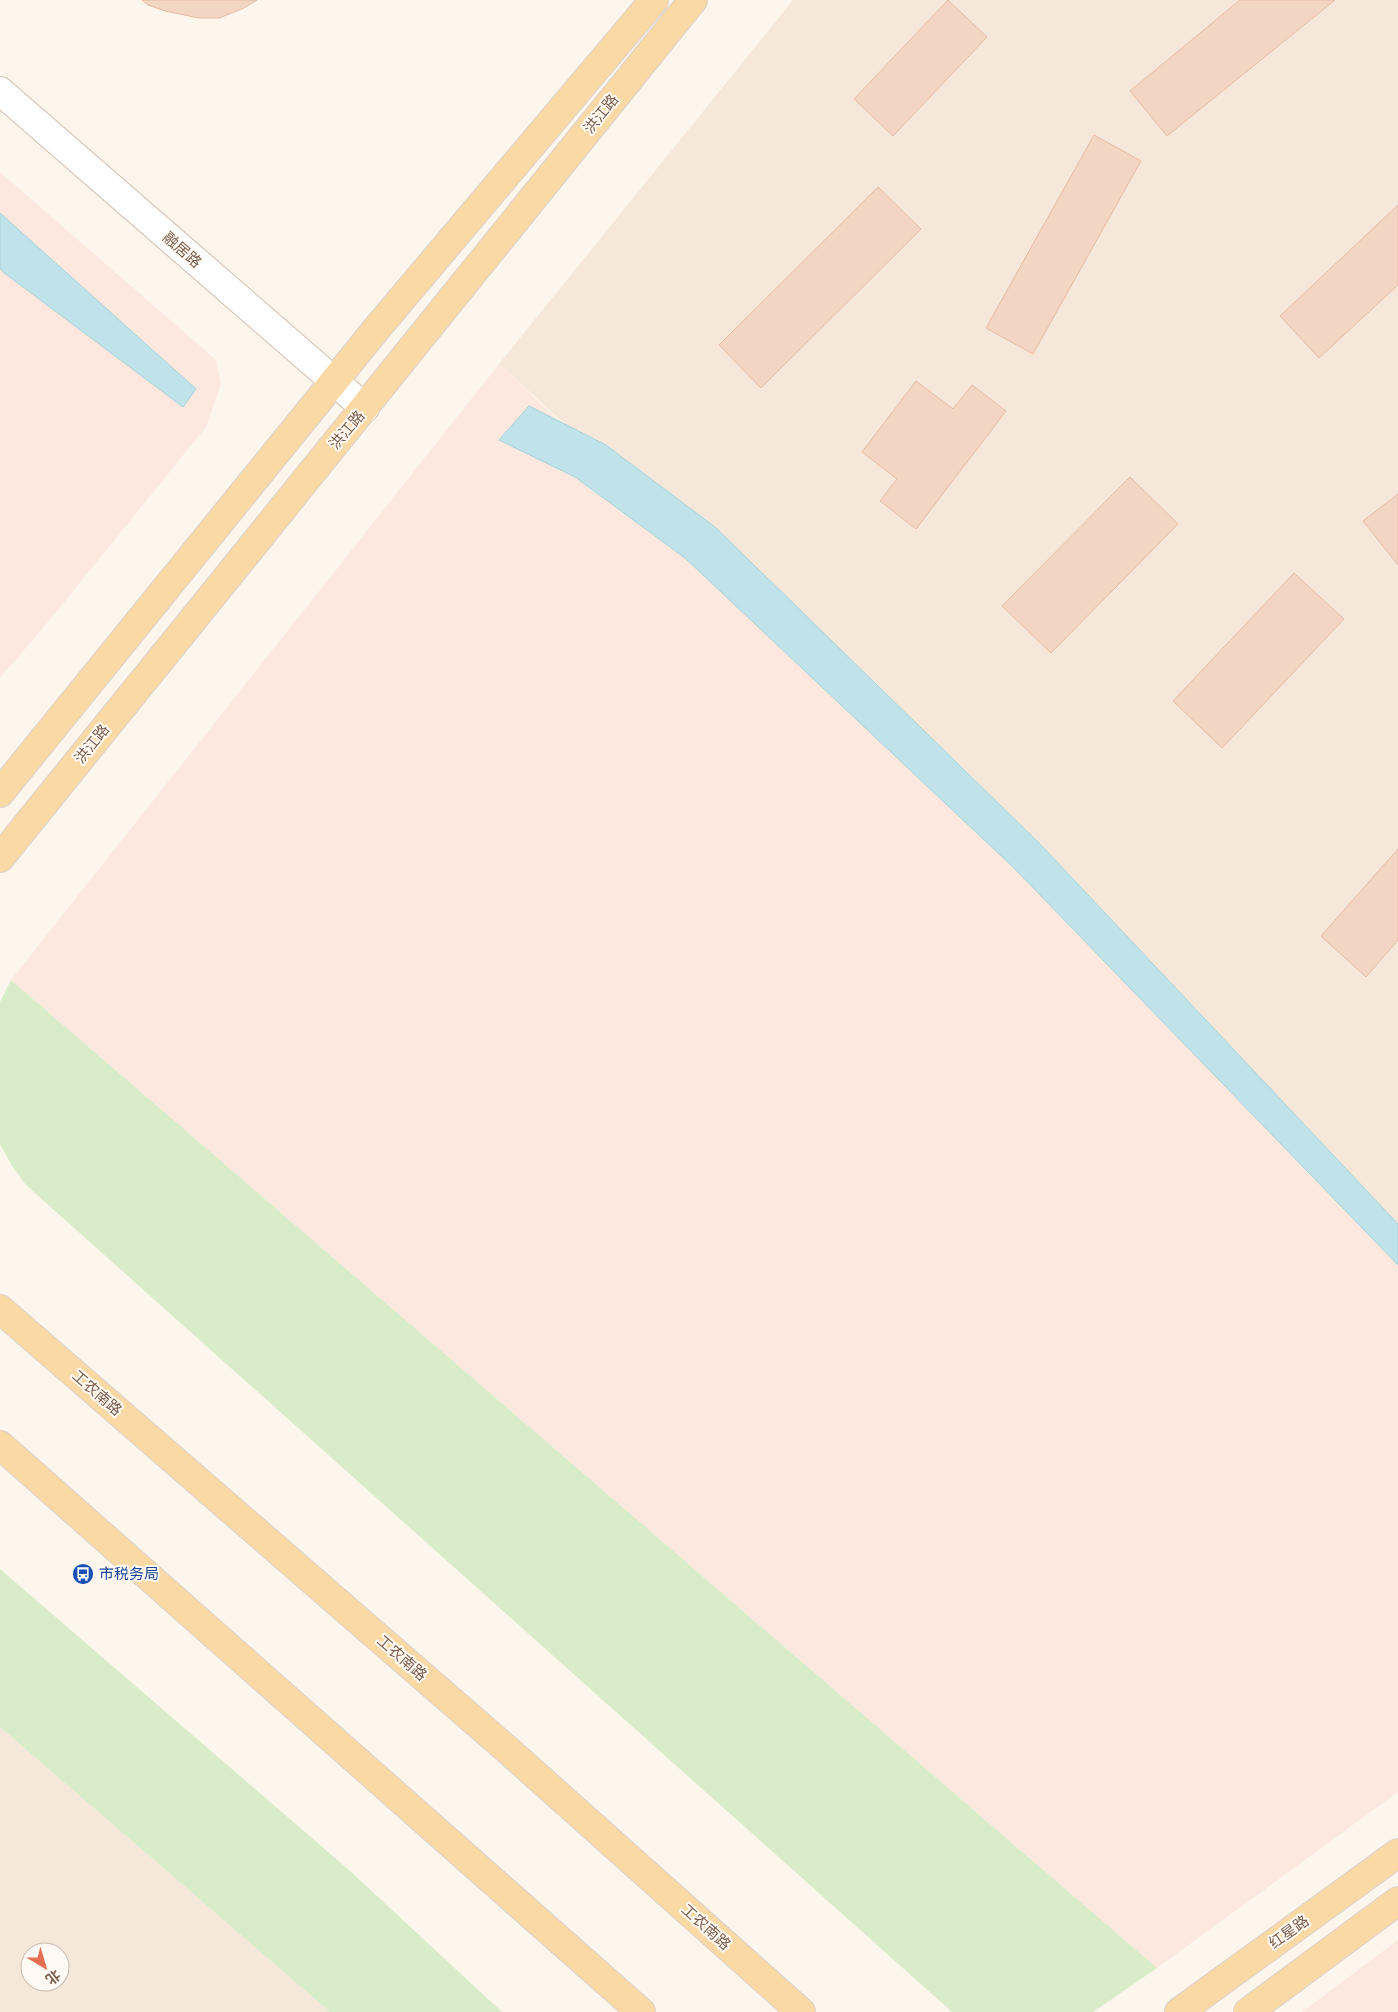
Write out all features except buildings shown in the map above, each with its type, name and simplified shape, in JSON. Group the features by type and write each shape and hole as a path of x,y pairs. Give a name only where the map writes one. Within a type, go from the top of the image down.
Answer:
{"main road":[{"path":"0,793 333,381 654,0"},
{"name":"洪江路","path":"0,858 693,0"},
{"name":"工农南路","path":"0,1309 510,1752 801,2012"},
{"path":"0,1445 641,2012"},
{"name":"红星路","path":"1179,2012 1398,1853"},
{"path":"1248,2012 1398,1901"}],"street":[{"name":"融居路","path":"0,91 365,408"}],"shaded area":[{"path":"793,0 1398,0 1398,1226 820,656 499,364"},
{"path":"0,172 216,360 221,384 206,427 0,678"},
{"path":"499,364 1080,913 1398,1226 1398,1792 1157,1968 11,980"},
{"path":"0,1727 330,2012 0,2012"},
{"path":"1398,1940 1398,2012 1302,2012"}],"green space":[{"path":"11,980 1157,1968 1093,2012 952,2012 26,1185 12,1166 0,1144 0,1002"},
{"path":"0,1569 349,1870 502,2012 330,2012 0,1727"}],"water":[{"path":"0,213 196,389 183,407 3,272 0,268"},
{"path":"529,406 606,445 715,527 1040,844 1398,1224 1398,1265 1014,868 685,558 575,477 499,440"}],"place":[{"name":"市税务局","path":"83,1574"}]}
